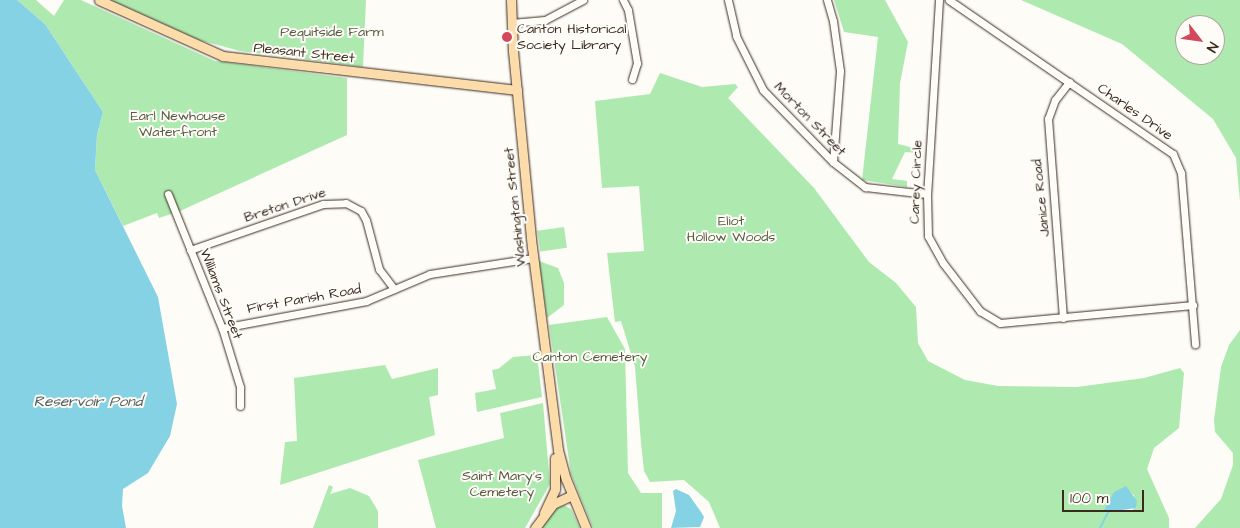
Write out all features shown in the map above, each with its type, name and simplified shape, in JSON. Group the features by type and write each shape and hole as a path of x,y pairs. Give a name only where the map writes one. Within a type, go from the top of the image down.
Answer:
{"main road":[{"name":"Pleasant Street","path":"99,0 223,56 517,90"},
{"name":"Washington Street","path":"511,0 511,23 533,258 558,450 570,491 586,528"},
{"name":"Washington Street","path":"535,528 550,502 556,480 553,412"},
{"path":"550,502 559,492 570,491"},
{"path":"544,513 570,491"}],"street":[{"path":"511,23 545,20 583,0"},
{"path":"623,0 628,10 638,63 632,79"},
{"name":"Morton Street","path":"728,0 736,36 763,90 833,162 864,187 927,194"},
{"path":"827,0 833,21 840,71 833,162"},
{"name":"Carey Circle","path":"939,0 927,194 931,245 980,311 1000,323 1193,305"},
{"name":"Charles Drive","path":"949,0 1173,154 1181,173 1195,344"},
{"name":"Janice Road","path":"1063,318 1048,119 1055,100 1069,82"},
{"name":"Williams Street","path":"168,194 222,328 240,387 240,406"},
{"name":"Breton Drive","path":"190,250 323,204 346,203 361,211 366,220 378,269 394,289"},
{"name":"First Parish Road","path":"222,328 366,301 430,274 533,258"}],"green space":[{"name":"Earl Newhouse Waterfront","path":"17,0 36,0 54,16 64,0 81,0 215,61 347,78 347,135 180,211 159,218 157,213 123,226 95,170 97,135 103,112 45,24"},
{"name":"Pequitside Farm","path":"111,0 366,0 363,67 240,51 199,40"},
{"path":"834,0 885,0 908,42 900,83 898,144 918,149 918,153 905,152 892,179 907,181 907,187 862,180 878,37 844,32"},
{"path":"1021,0 1240,0 1240,202 1236,158 1213,119 1122,44"},
{"name":"Eliot Hollow Woods","path":"660,73 702,87 735,84 738,87 728,98 814,188 869,262 896,283 916,307 918,343 928,361 965,380 998,386 1077,387 1144,378 1180,368 1184,373 1179,428 1154,448 1147,469 1169,518 1169,528 720,528 709,502 684,480 650,482 644,471 635,367 621,321 615,322 607,253 644,251 639,186 602,188 595,101 650,94","holes":["1129,493 1134,495 1133,510 1108,512"]},
{"path":"564,227 567,248 540,252 537,231"},
{"path":"539,261 558,268 564,283 564,305 547,318"},
{"name":"Canton Cemetery","path":"607,317 625,349 628,473 641,493 662,493 662,528 593,528 571,474 549,325"},
{"path":"1240,330 1240,528 1195,528 1221,499 1233,465 1233,453 1215,432 1214,420 1221,367 1229,345"},
{"path":"537,355 542,397 477,412 475,393 496,389 492,370 498,369 513,357"},
{"path":"385,365 392,379 438,368 438,395 429,397 435,435 280,485 285,442 297,441 294,378"},
{"name":"Saint Mary's Cemetery","path":"543,403 550,484 525,528 436,528 418,460 504,438 500,413"},
{"path":"329,485 333,487 330,494 350,488 369,496 378,511 378,528 313,528"},
{"path":"564,505 571,509 580,528 540,528 556,508"}],"water":[{"name":"Reservoir Pond","path":"0,0 17,0 45,24 103,112 97,135 95,170 158,297 177,404 170,436 148,473 123,489 122,506 126,528 0,528"},
{"path":"1126,486 1137,501 1136,508 1108,512 1104,510 1114,492"},
{"path":"676,489 689,495 701,512 704,517 700,527 671,528 676,511 673,491"}],"waterway":[{"path":"1100,528 1108,512"}],"place":[{"name":"Canton Historical Society Library","path":"507,37"}]}
